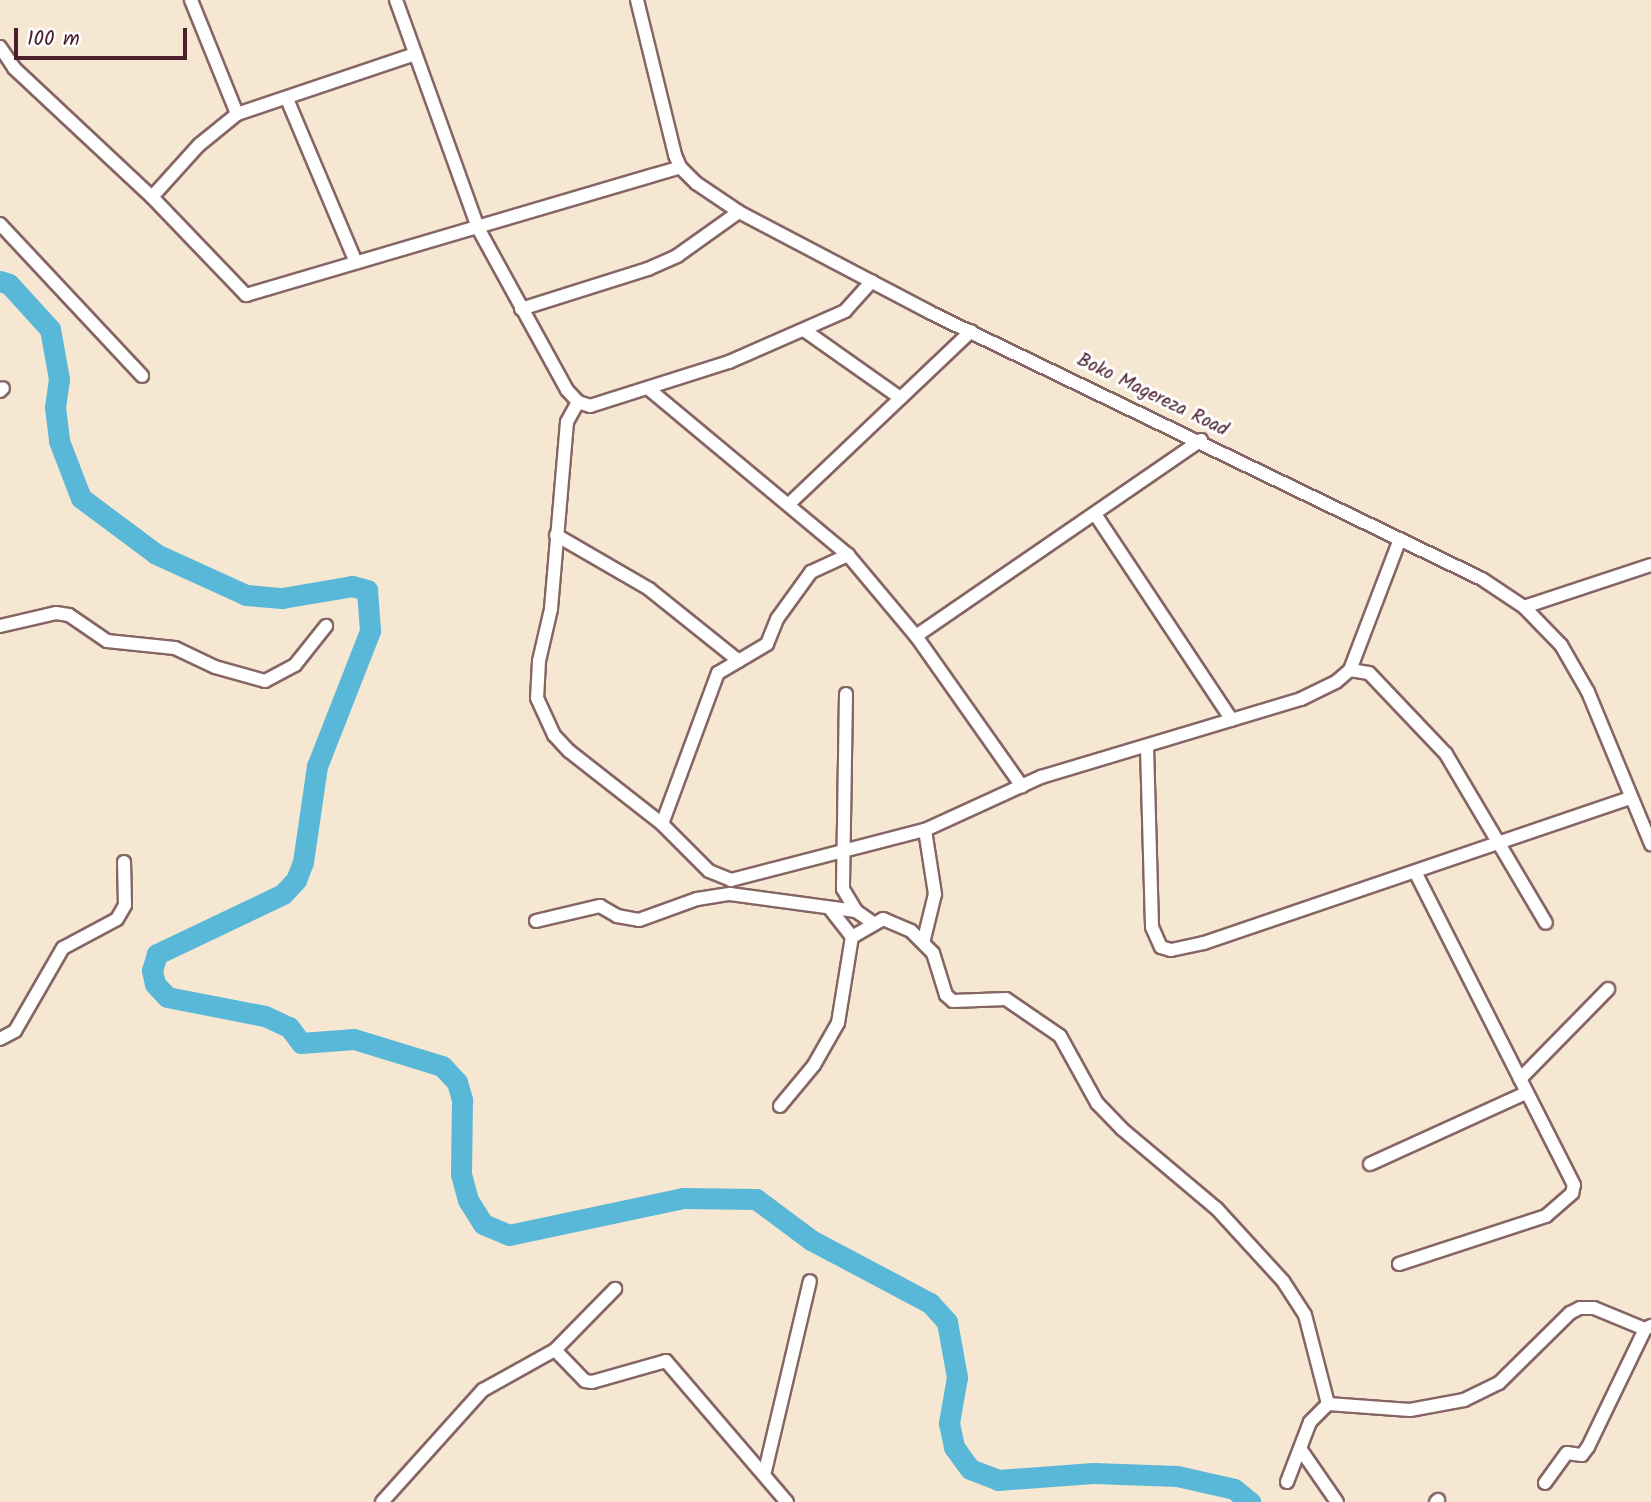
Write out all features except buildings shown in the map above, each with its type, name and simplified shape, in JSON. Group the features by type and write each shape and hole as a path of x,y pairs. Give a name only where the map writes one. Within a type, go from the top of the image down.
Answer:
{"street":[{"path":"191,0 237,114"},
{"path":"396,0 478,228 521,309 578,402 590,407 650,390 804,330 845,311 872,281"},
{"path":"0,47 39,93 152,197 246,295 680,167 637,0"},
{"path":"152,197 199,145 237,114 415,54"},
{"path":"287,99 356,262"},
{"name":"Boko Magereza Road","path":"680,167 739,212 971,331 1201,440 1482,579 1524,607 1561,645 1581,681 1651,844"},
{"path":"521,309 648,269 677,256 739,212"},
{"path":"0,224 142,376"},
{"path":"804,330 899,397"},
{"path":"789,504 971,331"},
{"path":"650,390 848,555 916,636 1022,786"},
{"path":"578,402 567,422 551,609 536,680 543,716 569,751 662,824 709,871 731,880 843,854 925,830 1022,786 1301,699 1336,682 1350,670 1401,540"},
{"path":"916,636 1201,440"},
{"path":"1095,514 1232,720"},
{"path":"556,535 649,589 739,662"},
{"path":"662,824 685,771 707,692 718,673 767,644 777,619 811,572 848,555"},
{"path":"1524,607 1651,565"},
{"path":"0,626 56,612 69,615 107,641 176,648 215,667 265,681 295,666 326,626"},
{"path":"1356,655 1369,673 1446,754 1502,843 1546,923"},
{"path":"1350,670 1369,673"},
{"path":"846,694 843,889 856,911 872,922 895,922 924,939 933,953 946,995 964,1002 1006,999 1044,1022 1060,1036 1074,1069 1114,1120 1186,1180 1283,1281 1305,1315 1328,1404"},
{"path":"1147,747 1153,927 1161,947 1204,943 1631,798"},
{"path":"924,939 935,894 925,830"},
{"path":"0,1039 15,1031 63,948 117,919 125,905 124,862"},
{"path":"1399,1264 1546,1216 1572,1194 1570,1173 1526,1093 1416,873"},
{"path":"536,921 600,906 617,916 639,920 697,899 730,894 831,910 856,911"},
{"path":"831,910 852,937"},
{"path":"780,1106 814,1065 838,1023 852,937 872,922"},
{"path":"1520,1079 1608,989"},
{"path":"1370,1164 1526,1093"},
{"path":"765,1471 810,1281"},
{"path":"400,1502 385,1498 484,1390 555,1350 615,1289"},
{"path":"1287,1482 1310,1422 1328,1404 1410,1410 1464,1401 1499,1383 1570,1313 1580,1308 1594,1308 1649,1327 1588,1447 1582,1455 1567,1452 1545,1483"},
{"path":"555,1350 585,1381 592,1382 666,1360 765,1471 787,1502"},
{"path":"1301,1450 1337,1502"}],"waterway":[{"path":"0,281 9,284 50,329 59,379 55,407 59,441 81,498 156,554 246,595 282,598 352,586 367,590 370,631 317,766 303,862 296,880 283,894 157,954 152,970 155,984 167,997 265,1016 289,1027 301,1043 354,1039 442,1066 457,1082 462,1100 461,1174 468,1200 483,1224 509,1235 683,1198 756,1199 811,1240 930,1303 947,1322 957,1377 949,1423 954,1447 970,1469 998,1480 1093,1473 1177,1476 1234,1489 1250,1502"}]}
